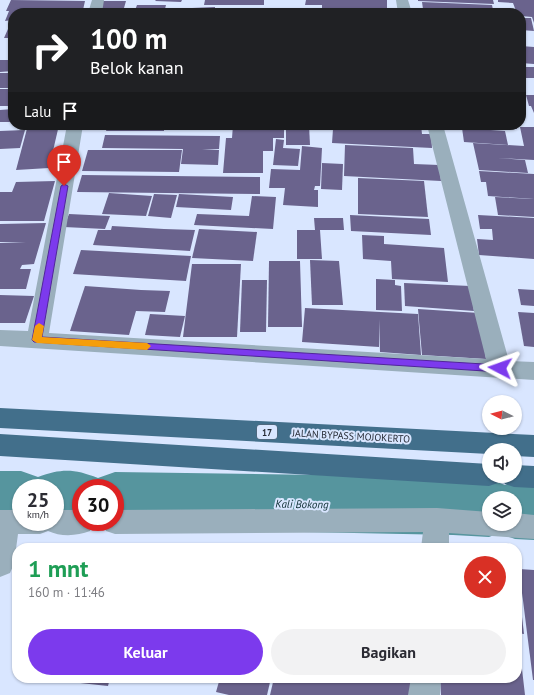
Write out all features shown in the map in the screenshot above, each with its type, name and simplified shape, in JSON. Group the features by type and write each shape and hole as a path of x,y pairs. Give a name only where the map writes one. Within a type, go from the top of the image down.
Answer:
{"highway":[{"name":"JALAN BYPASS MOJOKERTO","path":"0,418 534,446"},
{"path":"0,445 482,475"},
{"path":"522,476 534,477"}],"street":[{"path":"37,340 74,130"},
{"path":"436,130 500,368"},
{"path":"0,338 534,371"},
{"path":"435,543 437,520"},
{"path":"124,522 437,520 482,523"},
{"path":"0,564 4,522"},
{"path":"522,526 534,527"},
{"path":"424,695 425,683"}],"building":[{"path":"11,0 85,1 83,8 8,8 8,11 6,11"},
{"path":"182,0 181,2 155,1"},
{"path":"205,0 264,0 264,5 204,5"},
{"path":"306,0 387,0 387,8 322,8 322,5 305,5"},
{"path":"493,0 494,4 418,1"},
{"path":"498,0 534,0 534,23 532,17 526,16 526,8 515,8 513,3 498,2"},
{"path":"103,1 126,1 124,8 101,8"},
{"path":"422,2 492,5 493,8 423,8"},
{"path":"137,5 166,5 165,8 136,8"},
{"path":"215,7 215,8 192,8"},
{"path":"8,14 8,21 5,21"},
{"path":"526,18 531,18 534,31 526,30"},
{"path":"8,29 8,38 4,38"},
{"path":"526,46 534,47 534,64 526,63"},
{"path":"0,60 8,60 8,71 0,72"},
{"path":"526,67 534,67 534,78 526,78"},
{"path":"0,73 8,73 8,88 0,88"},
{"path":"0,89 8,89 8,106 0,106"},
{"path":"526,95 534,95 534,113 531,106 529,106"},
{"path":"8,109 8,122 0,122 0,110"},
{"path":"526,127 534,127 534,160 497,158 525,160 528,173 479,170 473,143 524,146 521,130 526,130"},
{"path":"25,130 20,148 0,149 0,131"},
{"path":"27,130 58,130 49,168 16,170"},
{"path":"106,130 164,130 164,131"},
{"path":"233,130 284,130 284,138 273,138 273,151 263,151 263,173 223,173 226,138 232,138"},
{"path":"286,130 309,130 310,145 286,145"},
{"path":"333,130 422,130 422,134 431,134 432,148 332,143"},
{"path":"462,130 491,130 505,131 508,145 464,142"},
{"path":"105,135 220,136 219,149 202,149 219,150 218,165 181,164 183,149 102,148"},
{"path":"276,139 284,140 283,148 300,149 298,166 273,165"},
{"path":"345,145 413,148 414,164 439,165 441,181 344,176"},
{"path":"302,146 322,148 320,186 315,186 314,190 318,190 318,207 283,205 285,188 269,188 271,169 300,170"},
{"path":"88,150 182,150 179,172 82,171"},
{"path":"322,163 343,164 342,190 321,189"},
{"path":"479,171 534,174 534,199 488,196 486,182 481,182"},
{"path":"82,175 260,177 260,194 77,192"},
{"path":"358,178 424,181 428,217 358,214"},
{"path":"55,181 44,221 0,221 0,192 12,192 16,182"},
{"path":"109,193 152,196 146,216 102,214"},
{"path":"154,194 177,195 171,218 148,216"},
{"path":"179,194 233,197 231,210 176,207"},
{"path":"252,196 276,197 273,229 194,225 197,214 249,216"},
{"path":"495,197 534,199 534,217 498,215"},
{"path":"69,214 110,216 105,229 64,227"},
{"path":"350,215 429,219 431,235 351,231"},
{"path":"478,215 534,218 534,259 479,255 477,239 493,240 492,229 480,229"},
{"path":"314,218 343,218 344,230 320,230 322,259 297,259 297,230 315,230"},
{"path":"46,223 34,264 22,265 20,269 31,269 26,289 0,289 0,243 26,243 0,242 0,224"},
{"path":"112,226 195,230 190,251 93,245 98,230 111,230"},
{"path":"199,229 257,232 253,261 192,258"},
{"path":"362,235 384,236 384,244 444,248 448,282 392,279 391,261 363,259"},
{"path":"81,250 191,256 186,281 73,274"},
{"path":"310,260 339,261 343,305 312,305"},
{"path":"269,261 300,261 302,327 268,327"},
{"path":"192,264 241,264 237,337 183,337"},
{"path":"376,279 395,280 395,285 401,286 402,311 376,310"},
{"path":"242,280 267,280 266,332 240,332"},
{"path":"404,283 470,286 474,311 405,306"},
{"path":"85,286 170,291 165,312 136,311 129,335 70,331"},
{"path":"518,289 534,290 534,306 521,305"},
{"path":"0,295 34,296 25,323 0,323"},
{"path":"305,308 418,314 421,355 380,352 379,319 379,347 302,342"},
{"path":"418,309 479,313 486,359 422,355"},
{"path":"518,312 534,313 534,347 524,346"},
{"path":"150,314 185,316 180,337 145,335"},
{"path":"522,569 534,570 533,680 522,593"},
{"path":"522,617 524,634 522,634"},
{"path":"522,669 525,695 441,695 440,683 522,683"},
{"path":"80,683 109,683 108,686"},
{"path":"219,683 270,683 267,695 229,695 216,692"},
{"path":"273,683 417,683 416,695 270,695"}],"waterway":[{"name":"Kali Bokong","path":"0,499 12,499"},
{"name":"Kali Bokong","path":"64,499 72,500"},
{"name":"Kali Bokong","path":"124,500 482,508"},
{"name":"Kali Bokong","path":"522,510 534,511"}],"slow traffic":[{"path":"39,326 37,340 147,346"}],"route":[{"path":"64,186 37,340 500,368"}]}
